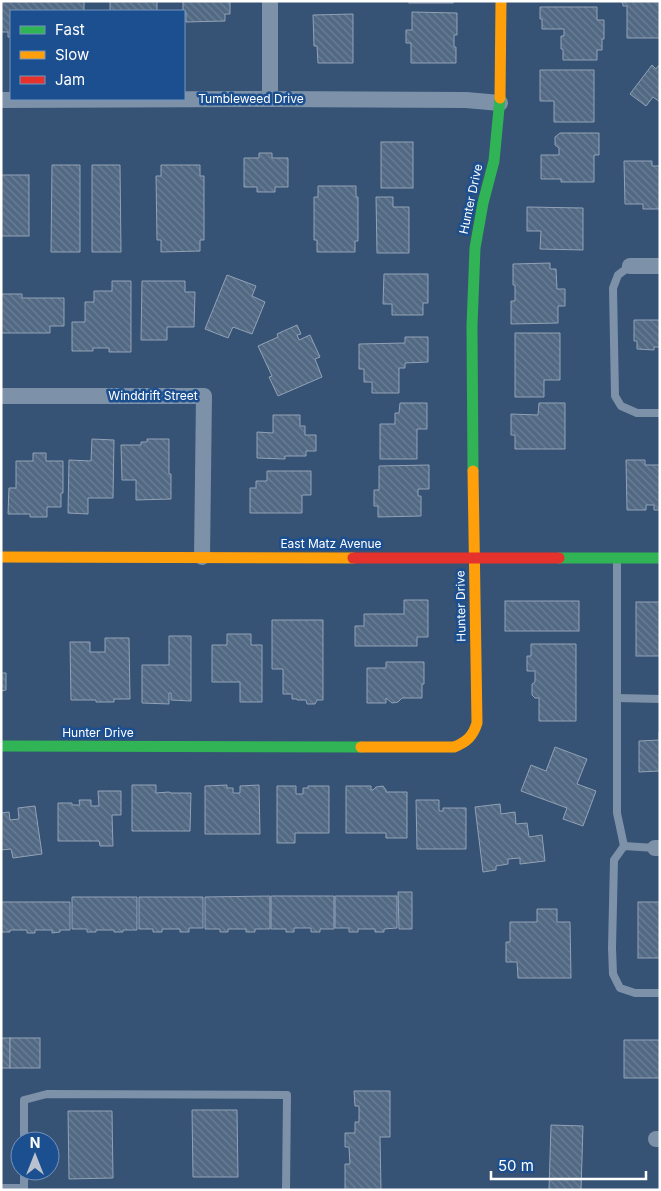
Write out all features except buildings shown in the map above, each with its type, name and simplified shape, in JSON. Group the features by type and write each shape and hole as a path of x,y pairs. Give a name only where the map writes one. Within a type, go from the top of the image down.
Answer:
{"street":[{"path":"270,1 270,99"},
{"name":"Hunter Drive","path":"1,746 454,747 465,744 474,736 477,724 472,326 475,248 483,202 494,161 500,103 501,1"},
{"name":"Tumbleweed Drive","path":"185,99 466,100 500,103"},
{"path":"630,266 660,266"},
{"name":"Winddrift Street","path":"1,396 204,396 202,557"},
{"name":"East Matz Avenue","path":"1,557 660,558"}],"lane":[{"path":"630,266 618,275 613,288 615,396 621,406 637,413 660,413"},
{"path":"617,558 617,813 624,846 614,860 613,974 620,988 635,993 660,993"},
{"path":"617,698 660,699"},
{"path":"624,846 657,848"},
{"path":"24,1131 24,1100 47,1094 287,1095 286,1190"},
{"path":"1,1188 24,1189"}],"traffic: fast":[{"path":"473,471 472,326 475,248 483,203 494,161 500,98"},
{"path":"559,558 660,558"},
{"path":"1,746 361,747"}],"traffic: slow":[{"path":"500,98 501,1"},
{"path":"361,747 454,747 469,738 475,728 477,723 473,471"},
{"path":"1,557 353,558"}],"traffic: jam":[{"path":"353,558 559,558"}]}
